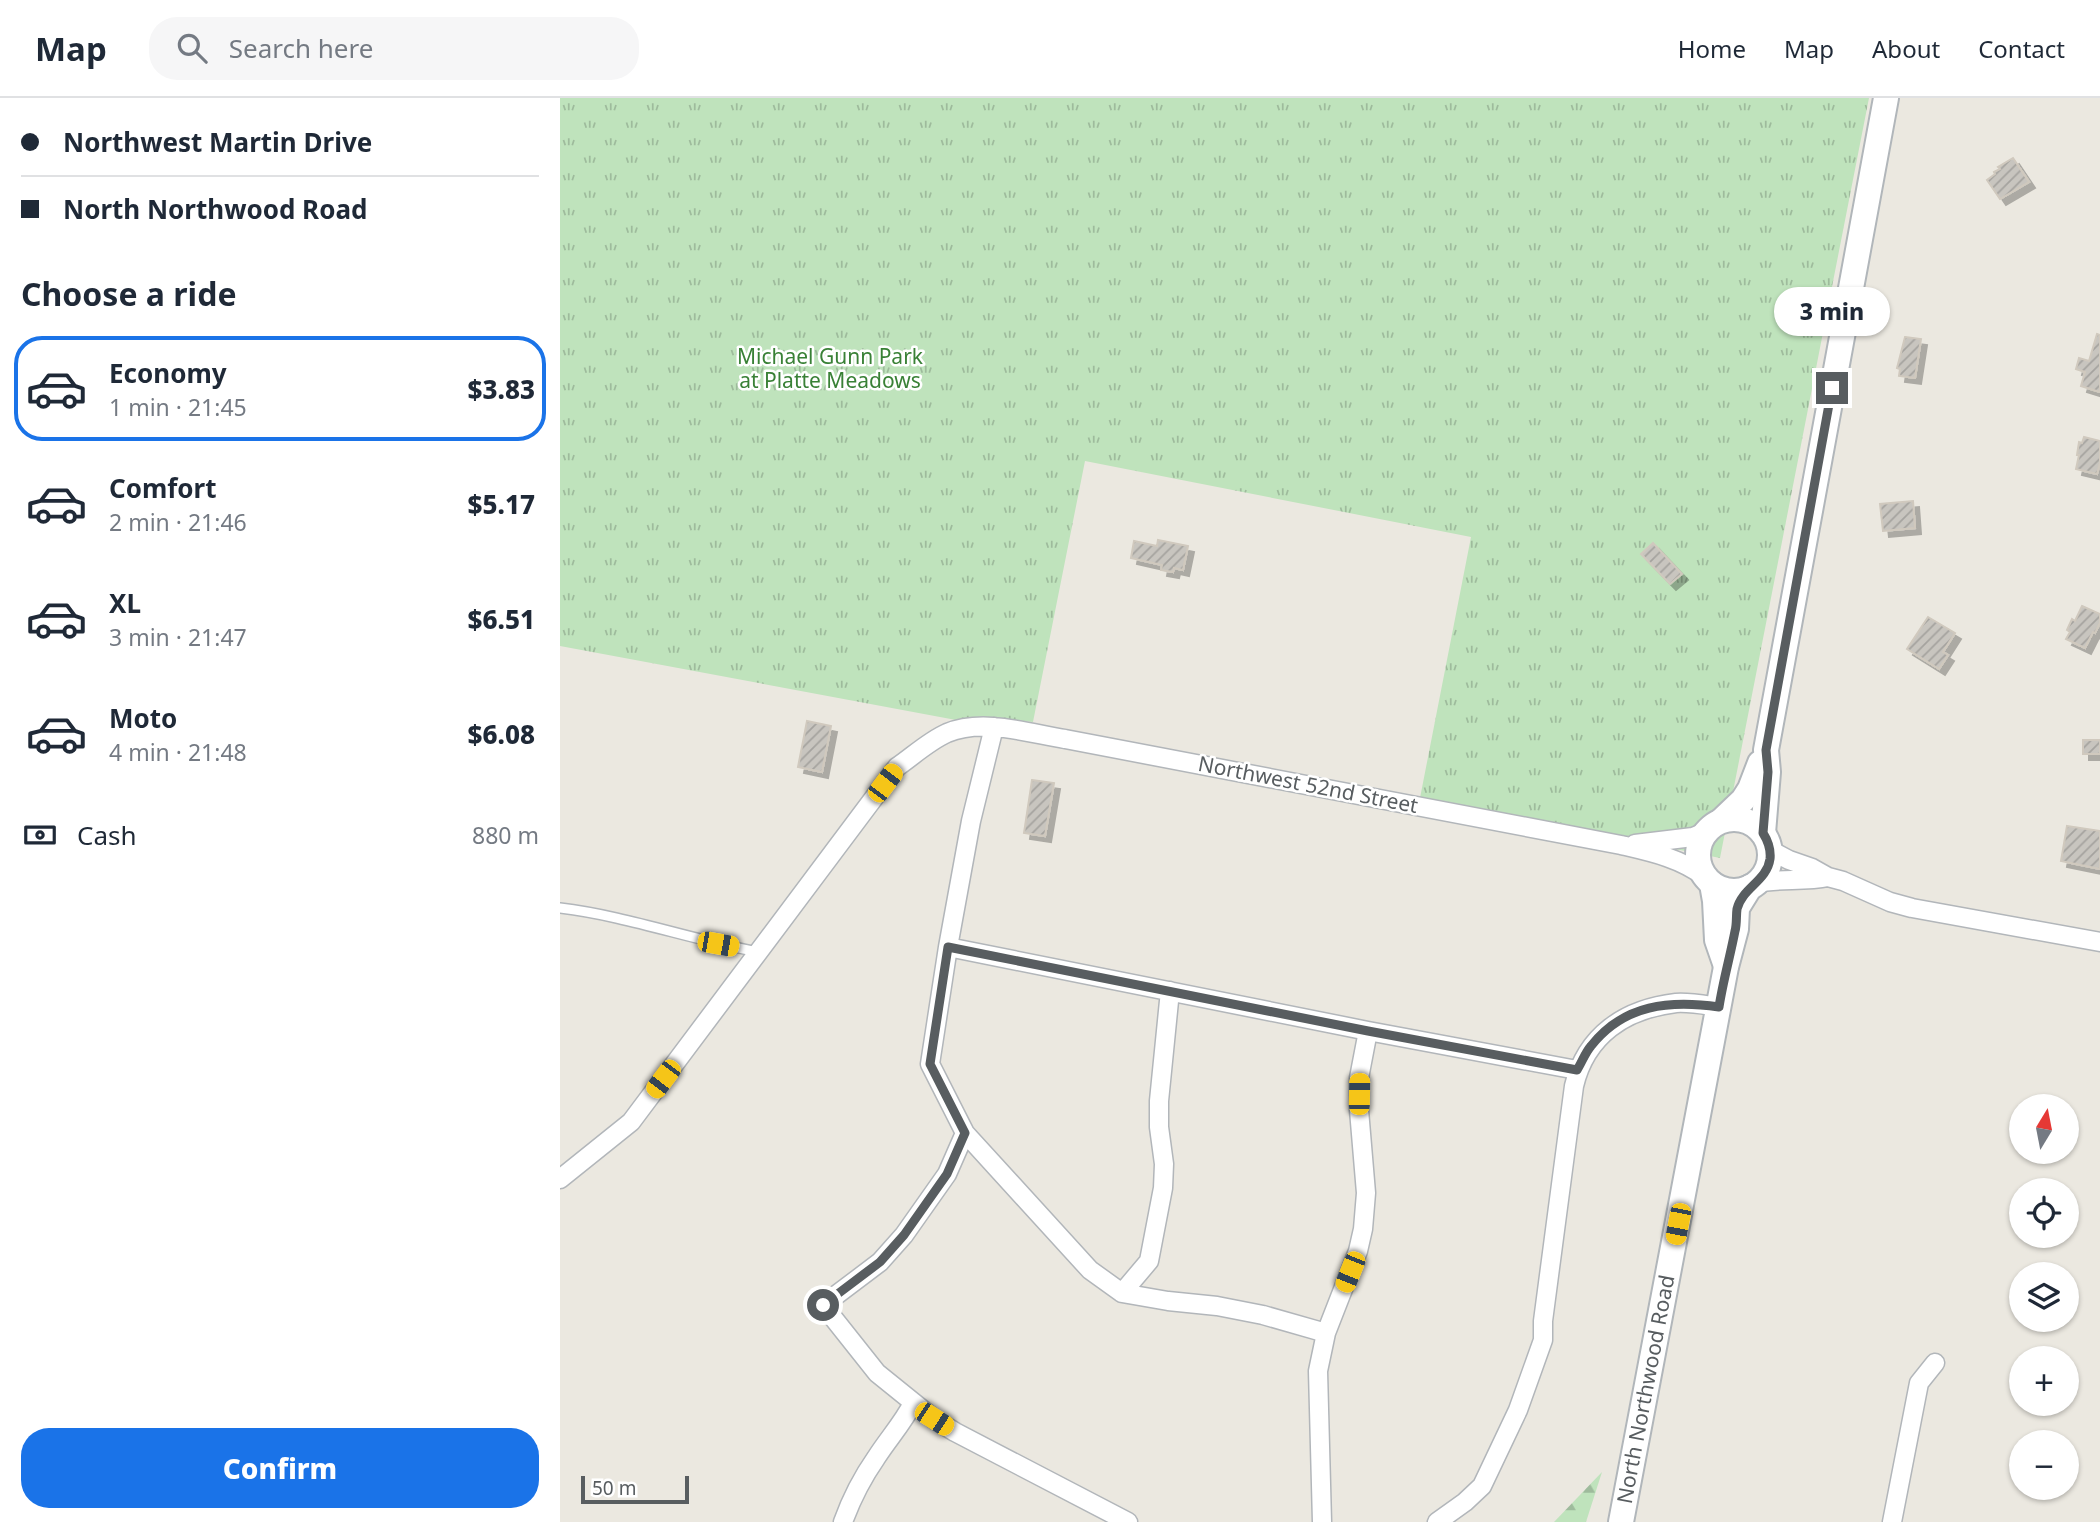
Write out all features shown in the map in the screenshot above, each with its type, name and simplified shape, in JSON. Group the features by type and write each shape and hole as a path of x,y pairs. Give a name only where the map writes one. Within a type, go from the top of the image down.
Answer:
{"street":[{"path":"1828,877 1808,881 1770,880 1732,891 1721,889 1709,881 1700,869 1697,850 1714,826 1743,800 1766,750 1886,98"},
{"name":"Northwest 52nd Street","path":"560,1179 631,1122 897,767 944,734 965,727 994,727 1065,739 1621,845 1675,859 1693,867 1709,881"},
{"path":"994,727 971,821 930,1064 965,1133 1090,1270 1122,1293 1217,1306 1325,1333"},
{"path":"1753,885 1768,868 1766,750"},
{"path":"1714,826 1732,818 1744,820 1755,825 1767,841 1789,860 1890,902 2100,942"},
{"name":"Northwest 52nd Street","path":"1621,845 1693,837 1714,826"},
{"name":"North Northwood Road","path":"1709,881 1716,901 1717,940 1726,967"},
{"name":"North Northwood Road","path":"1621,1522 1738,908 1753,885"},
{"path":"948,947 1577,1070"},
{"path":"1122,1293 1149,1261 1163,1188 1164,1164 1159,1101 1170,992"},
{"path":"1437,1522 1482,1486 1518,1410 1544,1340 1545,1307 1577,1070 1590,1047 1626,1016 1678,1003 1719,1007"},
{"path":"1322,1522 1318,1371 1325,1333 1358,1251 1363,1229 1366,1193 1359,1078 1368,1031"},
{"path":"965,1133 947,1174 904,1235 880,1262 823,1305 877,1373 914,1403 955,1432 1128,1522"},
{"path":"1892,1522 1919,1382 1935,1363"},
{"path":"843,1522 875,1458 914,1403"}],"lane":[{"path":"560,908 587,911 759,952"}],"green space":[{"name":"Michael Gunn Park at Platte Meadows","path":"560,98 1869,98 1720,858 1420,798 1471,537 1085,461 1033,722 984,717 956,720 560,646"},
{"path":"1602,1472 1586,1522 1554,1522"}],"building":[{"path":"2013,158 2029,182 2000,199 1987,180 2000,169 1998,167"},
{"path":"2097,334 2100,335 2100,392 2081,386 2085,372 2076,369 2079,358 2089,361"},
{"path":"1905,337 1921,339 1915,378 1899,376 1900,369 1897,368"},
{"path":"2084,437 2100,441 2097,474 2076,469 2079,442 2082,443"},
{"path":"1913,501 1915,528 1883,531 1880,504"},
{"path":"1158,540 1188,546 1183,570 1161,570 1162,565 1131,558 1134,541 1157,546"},
{"path":"1653,543 1682,574 1670,584 1641,554"},
{"path":"2082,606 2100,614 2100,623 2085,648 2066,639 2072,619 2075,621"},
{"path":"1928,617 1955,633 1943,652 1948,655 1939,669 1907,649"},
{"path":"807,721 831,726 822,772 798,767"},
{"path":"2083,740 2100,740 2100,754 2083,754"},
{"path":"1032,780 1054,783 1045,836 1024,833"},
{"path":"2067,826 2100,831 2100,869 2061,861"}],"route":[{"path":"823,1305 880,1262 904,1235 947,1174 965,1133 930,1064 948,947 1577,1070 1590,1047 1626,1016 1678,1003 1719,1007 1738,908 1750,887 1763,877 1770,859 1768,841 1763,833 1768,772 1766,750 1832,388"}]}
